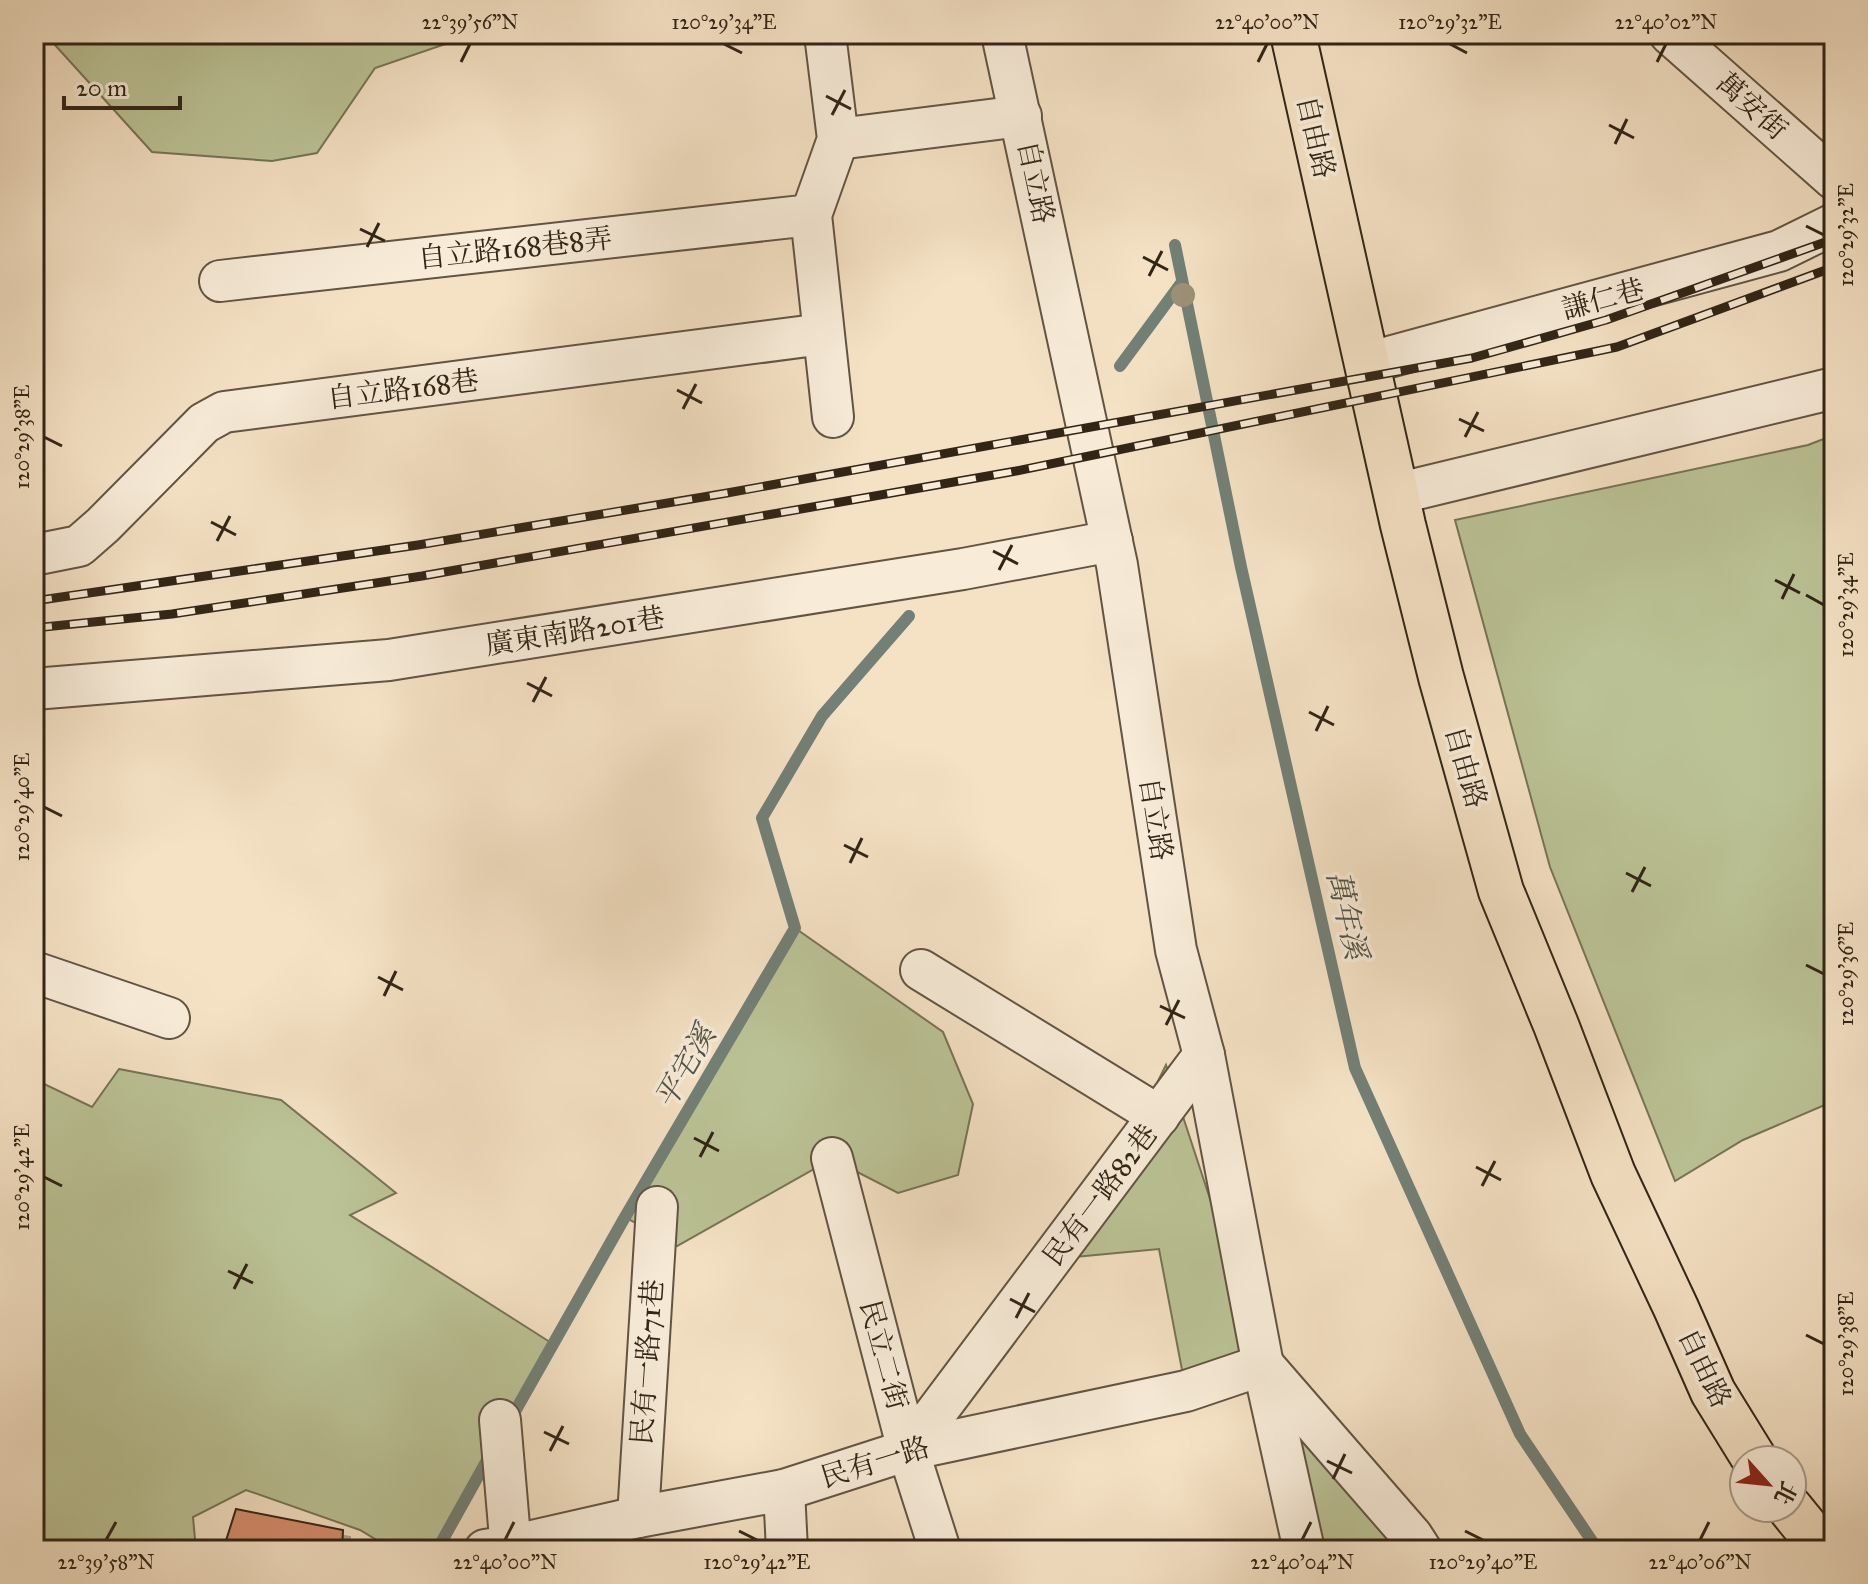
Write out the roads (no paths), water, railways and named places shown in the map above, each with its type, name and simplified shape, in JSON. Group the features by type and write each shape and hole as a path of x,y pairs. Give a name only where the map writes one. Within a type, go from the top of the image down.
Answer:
{"main road":[{"name":"自由路","path":"1293,34 1396,494 1441,677 1501,891 1613,1174 1713,1392 1745,1444"},
{"path":"1803,1524 1824,1550"}],"street":[{"path":"825,34 838,139 811,215 833,417"},
{"name":"自立路","path":"1002,34 1112,541 1176,950 1204,1055 1263,1365 1304,1550"},
{"name":"萬安街","path":"1670,34 1834,179"},
{"path":"838,139 1021,116"},
{"name":"自立路168巷8弄","path":"220,281 811,215"},
{"name":"謙仁巷","path":"1367,363 1779,251 1834,224"},
{"name":"自立路168巷","path":"34,555 79,546 204,423 224,412 823,334"},
{"path":"1396,494 1834,388"},
{"name":"廣東南路201巷","path":"34,689 389,660 963,569 1112,541"},
{"path":"921,970 1159,1116"},
{"path":"34,972 169,1018"},
{"name":"民有一路82巷","path":"908,1450 1204,1055"},
{"name":"民立二街","path":"832,1158 908,1450 940,1550"},
{"name":"民有一路71巷","path":"638,1517 657,1207"},
{"path":"1263,1365 1421,1550"},
{"name":"民有一路","path":"502,1549 638,1517 784,1490 908,1450 1186,1391 1263,1365"},
{"path":"500,1420 502,1549"},
{"path":"784,1490 787,1550"}],"waterway":[{"name":"萬年溪","path":"1175,245 1241,567 1355,1068 1520,1434 1598,1550"},
{"name":"平宅溪","path":"1120,366 1182,282"},
{"name":"平宅溪","path":"509,1422 795,928 762,818 822,716 909,616"},
{"name":"平宅溪","path":"437,1550 490,1455"}],"railway":[{"path":"34,601 418,545 727,493 1472,358 1606,320 1834,239"},
{"path":"34,628 172,614 422,576 1016,471 1617,347 1834,267"}]}
